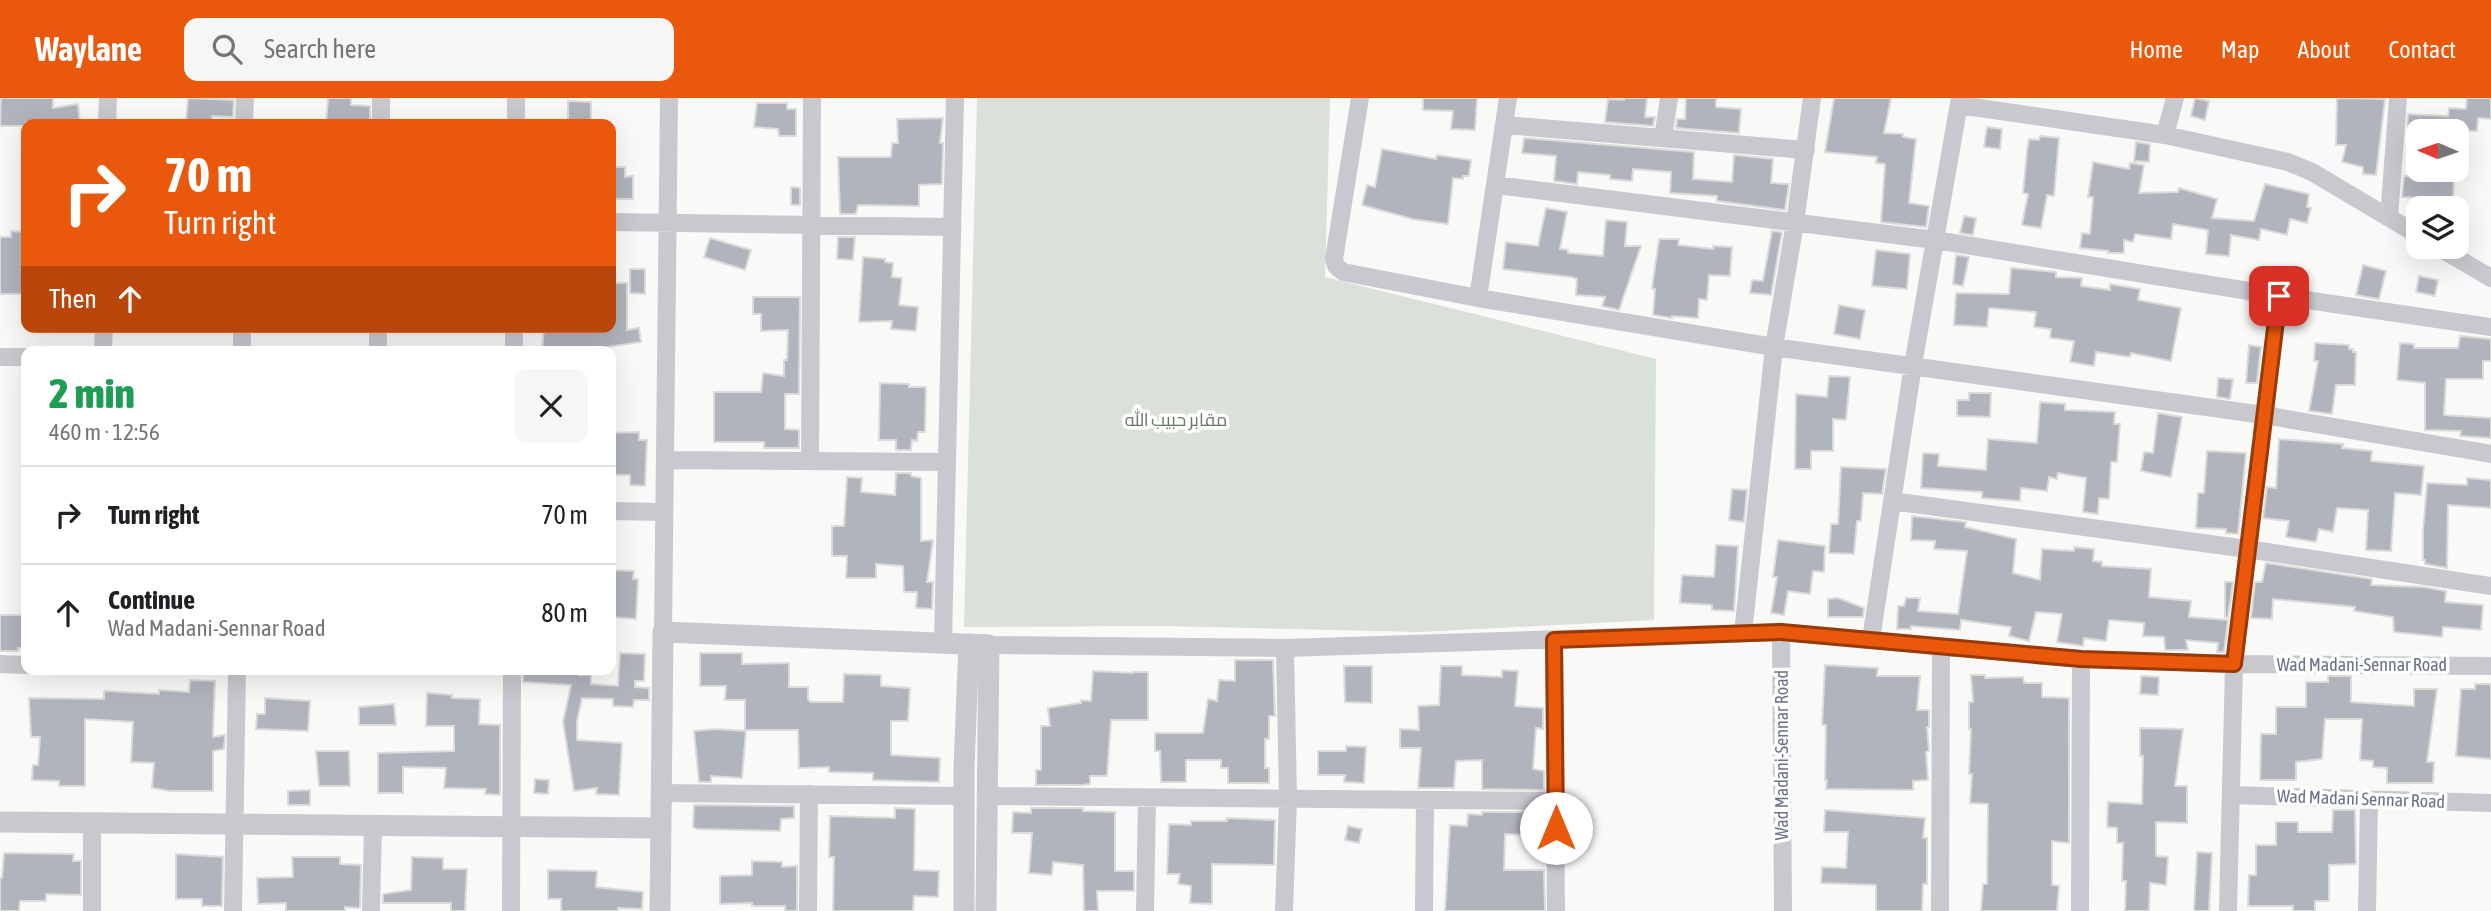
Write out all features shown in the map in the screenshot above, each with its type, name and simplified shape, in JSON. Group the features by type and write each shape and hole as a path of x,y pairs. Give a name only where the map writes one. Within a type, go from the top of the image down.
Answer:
{"street":[{"path":"107,119 108,98"},
{"path":"244,119 245,98"},
{"path":"381,98 381,119"},
{"path":"516,98 516,119"},
{"path":"660,911 669,98"},
{"path":"810,461 812,98"},
{"path":"943,642 955,98"},
{"path":"1360,98 1334,259 1336,266 1343,272 1478,298 1774,347 2264,415 2491,454"},
{"path":"1478,298 1508,98"},
{"path":"1663,138 1669,98"},
{"path":"1743,633 1774,347 1812,98"},
{"path":"2165,135 2175,98"},
{"path":"2389,218 2398,98"},
{"path":"1871,639 1913,365 1960,102 2165,135 2288,162 2312,172 2406,228"},
{"path":"1504,125 1806,150"},
{"path":"1496,186 1935,240 2279,296 2491,327"},
{"path":"616,222 952,228"},
{"path":"2459,259 2491,278"},
{"path":"2228,911 2234,664 2279,296"},
{"path":"0,357 21,357"},
{"path":"665,460 947,462"},
{"path":"1892,501 2248,549 2491,586"},
{"path":"616,511 664,512"},
{"path":"663,632 979,644 1285,648 1781,632"},
{"name":"Wad Madani-Sennar Road","path":"1783,911 1781,632 2081,659 2234,664 2491,666"},
{"path":"1554,640 1556,911"},
{"path":"979,644 986,796 986,911"},
{"path":"964,911 964,796 979,644"},
{"path":"1940,911 1941,647"},
{"path":"1284,911 1288,799 1285,648"},
{"path":"2080,911 2081,659"},
{"path":"0,664 21,665"},
{"path":"233,911 237,675"},
{"path":"511,911 512,675"},
{"path":"662,793 964,796"},
{"path":"808,911 809,794"},
{"name":"Wad Madani Sennar Road","path":"2231,795 2491,803"},
{"path":"986,796 1555,801"},
{"path":"1146,911 1147,798"},
{"path":"2367,911 2369,799"},
{"path":"1424,911 1425,801"},
{"path":"0,822 661,828"},
{"path":"92,823 92,911"},
{"path":"371,911 373,826"}],"green space":[{"name":"مقابر حبيب الله","path":"977,98 1330,98 1325,277 1656,359 1654,620 1421,632 1163,626 964,627"}],"building":[{"path":"1,98 53,98 53,108 78,104 80,119 21,119 21,126 0,126"},
{"path":"188,98 234,100 233,117 186,119"},
{"path":"328,98 351,98 351,105 370,106 370,119 326,119"},
{"path":"1423,98 1477,98 1475,130 1451,129 1453,111 1423,110"},
{"path":"1647,98 1645,117 1655,117 1653,126 1605,122 1608,99"},
{"path":"1686,98 1716,98 1716,107 1741,109 1739,133 1676,128 1677,119 1685,119"},
{"path":"1834,98 1891,98 1884,133 1903,134 1903,137 1916,139 1909,203 1929,206 1926,227 1881,222 1885,164 1876,163 1877,157 1825,152"},
{"path":"2195,98 2209,101 2205,120 2191,116"},
{"path":"2337,98 2385,99 2376,175 2363,174 2363,167 2342,162 2346,145 2336,145"},
{"path":"2467,98 2491,98 2491,119 2478,118 2477,131 2469,131 2469,119 2408,119 2408,114 2448,116 2449,108 2466,109"},
{"path":"568,101 591,102 591,119 568,119"},
{"path":"757,103 787,103 787,109 796,109 796,136 779,136 778,129 754,127"},
{"path":"943,118 940,143 943,143 942,184 919,185 919,206 858,205 856,214 840,214 838,157 891,157 892,143 898,143 897,119"},
{"path":"1987,127 2002,129 2000,149 1984,147"},
{"path":"2040,136 2059,138 2054,196 2047,195 2041,228 2022,225 2028,194 2023,193 2029,139 2039,140"},
{"path":"1524,138 1694,152 1693,179 1732,182 1734,155 1773,159 1771,183 1789,184 1785,210 1717,201 1717,196 1670,193 1671,172 1633,169 1632,181 1610,179 1610,175 1578,172 1577,184 1554,181 1556,156 1522,153"},
{"path":"2136,142 2150,144 2149,162 2134,161"},
{"path":"1382,149 1436,159 1437,155 1471,160 1469,176 1463,176 1463,179 1453,178 1448,224 1412,219 1362,205 1367,185 1375,187"},
{"path":"2093,162 2129,169 2130,163 2144,165 2139,193 2178,192 2179,188 2217,199 2212,218 2254,221 2265,184 2309,194 2307,207 2311,208 2307,223 2290,219 2287,235 2261,229 2259,240 2231,235 2229,256 2206,254 2208,230 2173,224 2171,239 2135,234 2133,242 2124,240 2124,253 2080,248 2082,233 2090,234 2093,197 2088,197"},
{"path":"616,167 625,167 625,177 633,176 633,199 616,199"},
{"path":"2404,176 2406,182 2454,182 2453,196 2402,197"},
{"path":"791,187 800,188 800,205 791,205"},
{"path":"1546,208 1567,212 1560,249 1568,250 1568,253 1603,256 1606,220 1627,222 1625,246 1641,246 1619,310 1602,306 1605,297 1576,295 1577,279 1503,269 1506,242 1538,246"},
{"path":"1964,216 1976,218 1973,235 1960,233"},
{"path":"11,231 21,232 21,294 0,294 0,237 11,237"},
{"path":"1772,231 1782,232 1771,295 1750,293 1752,280 1763,281"},
{"path":"838,237 855,237 853,260 837,259"},
{"path":"710,238 751,250 745,270 704,257"},
{"path":"1659,239 1679,239 1678,245 1713,249 1713,246 1732,247 1730,276 1709,275 1707,300 1699,299 1698,318 1653,315 1655,289 1652,288"},
{"path":"1876,250 1910,254 1907,289 1872,286"},
{"path":"1956,255 1969,257 1963,286 1953,284"},
{"path":"863,257 885,259 885,262 893,263 892,277 902,278 899,305 918,307 916,331 891,329 892,321 859,322"},
{"path":"2363,265 2386,271 2379,299 2356,295"},
{"path":"2011,268 2056,272 2056,277 2082,278 2081,286 2110,290 2110,284 2140,289 2138,300 2181,308 2171,361 2131,353 2130,357 2096,352 2094,366 2070,362 2074,341 2050,338 2051,329 2034,327 2036,312 1989,308 1987,327 1954,325 1956,293 2009,294"},
{"path":"630,269 645,269 645,294 630,293"},
{"path":"2419,276 2438,280 2435,296 2416,292"},
{"path":"616,283 627,283 627,330 639,328 641,342 613,346 542,346 544,333 616,333"},
{"path":"753,297 800,297 799,394 785,394 785,429 799,430 799,448 764,448 764,442 714,442 714,392 761,392 763,373 784,376 788,330 761,331 761,314 753,314"},
{"path":"1839,305 1865,310 1860,339 1834,334"},
{"path":"2460,336 2491,339 2491,361 2483,361 2483,379 2446,379 2444,415 2491,418 2491,438 2460,436 2461,431 2425,430 2425,383 2397,380 2400,343 2414,344 2414,348 2458,348"},
{"path":"2315,343 2349,345 2349,349 2356,352 2355,385 2336,385 2332,414 2309,411 2318,361 2314,361"},
{"path":"2249,345 2261,347 2257,383 2246,383"},
{"path":"1829,376 1850,377 1846,420 1833,419 1833,451 1811,451 1811,469 1795,469 1796,394 1827,397"},
{"path":"2218,378 2233,379 2230,399 2217,397"},
{"path":"880,383 926,387 925,432 918,432 917,441 912,440 911,450 896,450 896,440 879,440"},
{"path":"1969,393 1991,393 1990,417 1957,416 1957,400 1969,400"},
{"path":"2040,402 2065,404 2065,410 2115,412 2114,424 2120,424 2117,462 2111,462 2109,499 2099,498 2098,514 2083,512 2086,478 2058,473 2057,479 2049,477 2047,491 2021,488 2020,501 1982,498 1982,492 1921,488 1923,453 1939,454 1938,466 1986,470 1988,439 2037,443"},
{"path":"2158,413 2182,417 2171,477 2141,471 2144,452 2153,453"},
{"path":"639,432 639,440 647,440 645,486 630,485 630,475 616,475 616,433"},
{"path":"2279,439 2343,444 2342,448 2372,451 2371,461 2424,466 2421,495 2395,493 2391,551 2366,550 2368,510 2337,508 2333,532 2319,529 2316,542 2286,537 2289,521 2263,518 2267,487 2276,488"},
{"path":"2207,451 2246,453 2238,534 2226,533 2226,529 2196,528 2198,493 2204,493"},
{"path":"1841,467 1886,469 1882,494 1863,493 1861,521 1857,521 1854,554 1829,553 1831,524 1838,524"},
{"path":"896,473 911,473 911,476 921,478 921,541 933,540 927,582 933,582 932,609 916,608 917,592 904,592 903,566 876,564 876,578 846,578 847,556 832,556 832,526 844,526 847,477 862,478 861,492 895,495"},
{"path":"2467,478 2491,480 2491,508 2448,505 2447,568 2425,564 2423,531 2427,483 2467,485"},
{"path":"1732,489 1747,490 1744,522 1729,520"},
{"path":"1912,516 1966,522 1965,527 2016,539 2013,573 2040,580 2042,549 2094,549 2093,561 2102,562 2102,566 2151,569 2149,597 2191,601 2189,617 2228,620 2224,652 2217,652 2218,643 2186,640 2188,650 2165,650 2164,637 2143,636 2144,623 2109,620 2106,641 2084,638 2083,646 2057,642 2062,614 2036,612 2029,641 2009,636 2011,627 1961,620 1960,630 1911,626 1911,629 1897,629 1898,606 1904,606 1906,598 1920,598 1918,611 1958,614 1967,551 1934,549 1935,541 1911,540"},
{"path":"1778,540 1825,546 1824,572 1813,571 1810,594 1788,591 1784,615 1771,613 1777,577 1773,577"},
{"path":"1716,545 1738,546 1734,611 1712,610 1712,605 1680,603 1682,575 1714,577"},
{"path":"2266,563 2372,579 2371,585 2423,587 2446,591 2445,602 2483,605 2481,630 2443,627 2442,637 2394,632 2393,617 2354,611 2355,607 2273,599 2272,619 2251,618 2255,582 2262,582"},
{"path":"616,570 634,571 633,579 638,579 636,619 616,617"},
{"path":"2225,582 2233,582 2228,617 2225,617"},
{"path":"1838,598 1864,608 1863,617 1828,617 1828,599"},
{"path":"0,615 21,615 21,648 18,648 18,651 0,651"},
{"path":"620,653 645,654 644,681 635,681 635,687 649,688 649,700 634,700 633,707 613,706 613,699 582,698 577,721 577,740 622,743 619,795 596,794 597,788 574,791 563,722 571,685 523,682 523,675 591,675 591,684 618,686"},
{"path":"700,653 742,653 742,664 789,663 789,687 808,687 808,700 811,702 843,702 844,674 881,675 881,686 910,688 908,721 891,721 891,755 940,758 939,782 873,780 873,773 829,772 829,767 799,768 798,730 745,730 745,700 725,700 726,686 700,686"},
{"path":"1235,660 1273,660 1275,716 1269,716 1269,739 1265,739 1265,768 1269,768 1269,783 1228,783 1228,768 1221,768 1221,760 1186,760 1186,782 1161,782 1160,751 1155,751 1155,733 1203,733 1208,699 1217,701 1219,680 1235,681"},
{"path":"1825,665 1878,668 1877,676 1920,676 1917,710 1929,710 1929,751 1926,752 1928,780 1913,781 1913,790 1826,789 1826,725 1822,725"},
{"path":"1344,666 1372,666 1372,703 1345,702"},
{"path":"1441,666 1462,666 1462,675 1502,677 1502,670 1518,671 1515,706 1543,708 1543,729 1536,728 1533,769 1544,771 1544,790 1482,789 1482,760 1456,761 1454,788 1418,788 1421,748 1400,748 1400,729 1419,730 1418,706 1439,705"},
{"path":"1093,671 1148,672 1148,720 1111,720 1107,776 1090,776 1090,784 1083,785 1036,785 1036,770 1041,770 1041,726 1050,726 1048,708 1081,703 1081,700 1091,701"},
{"path":"1971,675 1985,675 1985,678 2023,677 2024,683 2042,683 2042,697 2069,698 2069,843 2052,841 2052,885 2059,886 2057,911 1981,911 1983,884 1987,884 1988,804 1970,803 1972,774 1969,774 1969,702 1973,702"},
{"path":"2141,676 2159,677 2158,695 2140,694"},
{"path":"2328,676 2351,676 2351,702 2414,706 2414,689 2437,689 2427,762 2434,762 2433,783 2387,783 2387,768 2373,767 2373,761 2360,760 2362,719 2325,719 2322,759 2296,762 2296,780 2260,780 2261,734 2276,734 2276,707 2306,707 2306,682 2328,682"},
{"path":"190,680 215,681 213,737 225,735 224,749 213,751 213,791 170,791 152,788 154,763 131,762 133,722 85,719 85,786 59,786 59,781 32,780 33,765 38,765 40,737 31,737 29,698 104,699 104,691 159,694 159,690 189,692"},
{"path":"2475,684 2491,684 2491,759 2456,756 2461,689 2475,689"},
{"path":"427,693 452,695 452,698 480,699 479,724 500,725 500,795 485,794 486,789 444,788 446,768 403,767 403,793 378,793 378,753 454,751 454,726 426,726"},
{"path":"265,698 310,701 308,731 256,729 257,714 265,714"},
{"path":"394,704 396,725 359,725 359,707"},
{"path":"2140,728 2183,729 2175,786 2187,786 2187,823 2156,822 2156,856 2168,857 2166,885 2150,883 2149,911 2125,911 2126,881 2122,881 2123,843 2117,843 2117,828 2107,827 2108,802 2142,804 2143,756 2140,756"},
{"path":"694,731 746,731 742,778 711,776 711,782 699,782"},
{"path":"1346,746 1366,747 1364,783 1344,782 1345,775 1318,775 1318,751 1346,751"},
{"path":"316,751 349,751 350,786 319,786"},
{"path":"535,779 549,780 548,794 534,793"},
{"path":"310,790 310,805 288,805 288,791"},
{"path":"694,805 794,806 794,818 781,819 780,831 697,829 693,827"},
{"path":"895,808 915,809 914,870 939,871 938,897 914,896 913,911 833,911 834,857 829,857 830,816 895,818"},
{"path":"1031,808 1083,808 1083,811 1115,812 1115,871 1134,871 1134,891 1097,891 1098,911 1084,911 1083,865 1053,862 1052,875 1029,873 1032,833 1012,833 1013,812 1031,813"},
{"path":"1825,810 1925,818 1923,838 1927,838 1927,884 1923,884 1922,911 1876,911 1876,885 1821,883 1822,867 1846,868 1848,832 1824,832"},
{"path":"2333,810 2355,810 2356,864 2329,865 2329,901 2315,901 2315,911 2293,911 2293,906 2248,906 2249,875 2256,875 2256,845 2276,845 2276,822 2298,822 2298,832 2332,832"},
{"path":"1482,812 1544,812 1544,836 1505,834 1504,870 1544,870 1545,911 1445,911 1450,825 1467,826 1468,814 1482,815"},
{"path":"1227,818 1275,820 1274,865 1212,864 1212,904 1190,903 1191,886 1178,884 1180,874 1167,874 1169,824 1191,825 1191,821 1227,821"},
{"path":"1348,826 1362,829 1359,843 1345,840"},
{"path":"2197,852 2212,853 2209,911 2194,911"},
{"path":"4,853 74,854 73,861 81,861 81,895 46,894 46,901 20,901 19,911 0,911 0,878"},
{"path":"176,854 223,857 222,906 202,906 202,899 176,899"},
{"path":"292,857 340,857 340,864 361,865 360,908 345,907 345,911 286,911 286,903 258,904 257,878 293,877"},
{"path":"412,857 443,858 443,869 467,869 465,911 451,911 451,903 383,903 383,894 411,890"},
{"path":"752,861 782,862 782,867 797,866 797,911 785,911 785,906 752,906 752,903 720,904 720,876 752,875"},
{"path":"548,870 597,871 596,887 643,892 642,909 561,911 561,899 548,899"}],"route":[{"path":"1556,828 1554,640 1781,632 2081,659 2234,664 2279,296"}]}
